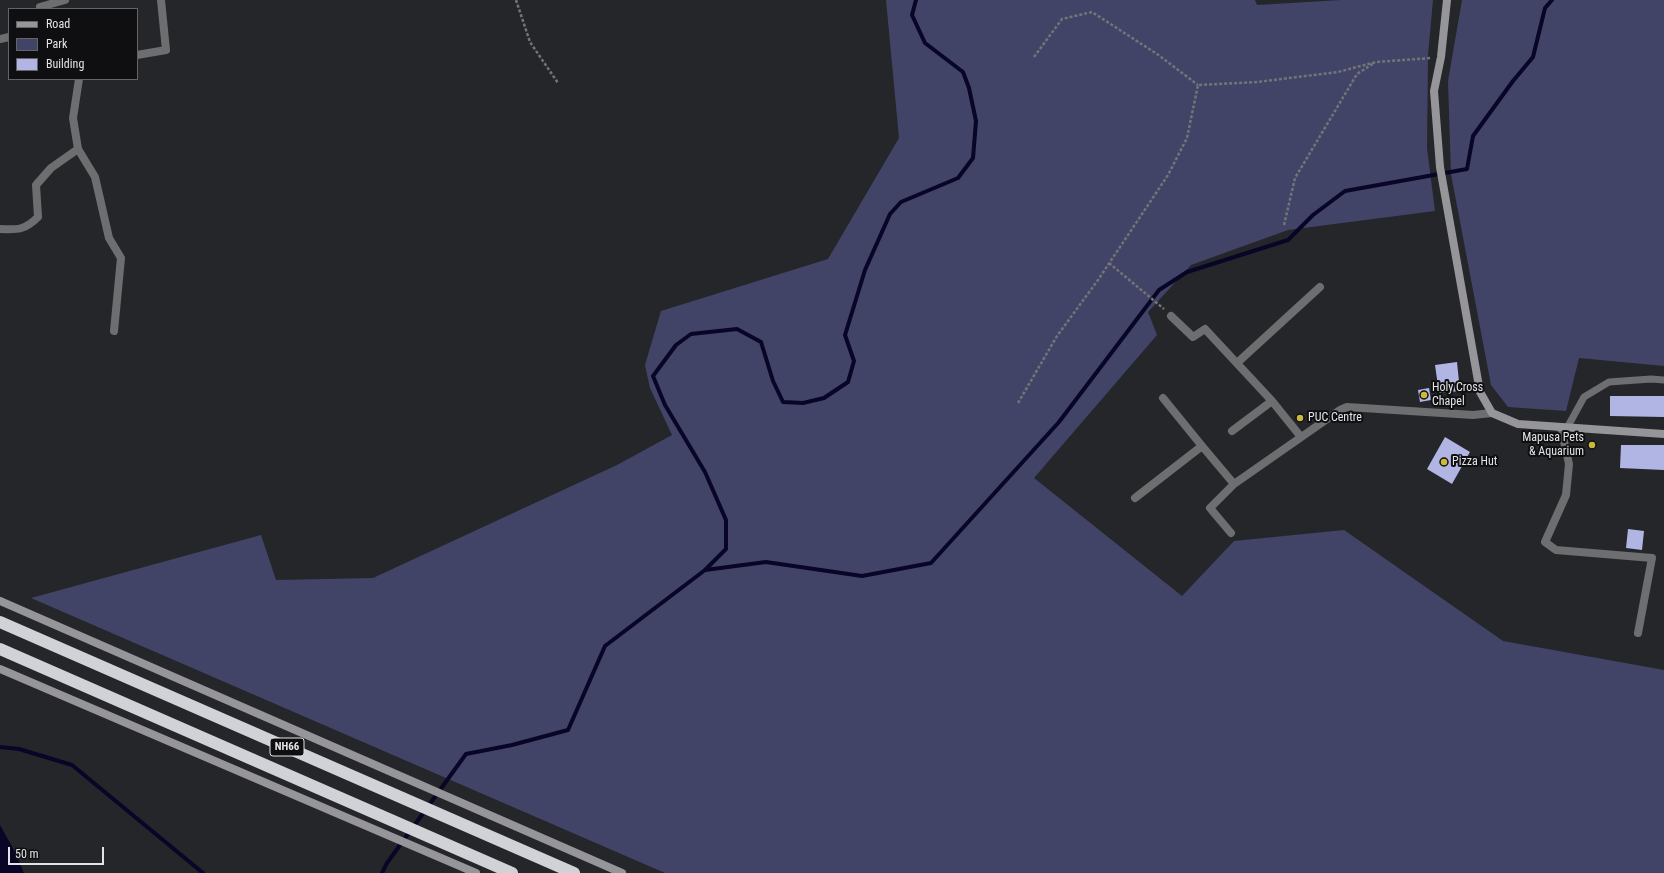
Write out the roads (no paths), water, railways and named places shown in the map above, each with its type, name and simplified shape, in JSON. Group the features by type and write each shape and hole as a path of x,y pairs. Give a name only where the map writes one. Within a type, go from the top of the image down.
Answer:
{"highway":[{"name":"NH66","path":"0,622 574,873"},
{"name":"NH66","path":"0,649 512,873"}],"street":[{"path":"39,5 65,0"},
{"path":"138,55 166,50 161,0"},
{"path":"1447,0 1441,57 1434,90 1440,167 1480,392 1492,413"},
{"path":"79,80 73,118 78,149 96,177 109,238 121,258 114,331"},
{"path":"0,229 19,230 30,226 38,217 36,185 51,168 78,149"},
{"path":"1237,362 1320,287"},
{"path":"1171,316 1193,337 1205,329 1272,401 1301,437"},
{"path":"1163,398 1234,484"},
{"path":"1232,431 1272,401"},
{"path":"1231,533 1210,508 1234,484 1340,410 1347,407 1473,415 1492,413 1518,424 1664,434"},
{"path":"1564,428 1569,464 1566,495 1545,542 1556,550 1652,558 1638,633"},
{"path":"1136,498 1202,446"},
{"path":"0,601 622,873"},
{"path":"0,669 476,873"}],"lane":[{"path":"1564,428 1584,397 1609,382 1651,379 1664,380"}],"waterway":[{"path":"382,873 387,863 466,754 512,745 568,730 605,646 705,570 726,549 726,520 705,472 665,405 653,376 676,345 691,334 737,329 761,342 773,381 783,402 803,403 824,398 848,382 854,361 845,335 865,270 890,214 901,202 958,178 973,158 976,121 969,88 963,72 925,43 912,15 916,0"},
{"path":"705,570 766,562 862,576 931,563 1059,422 1159,290 1187,272 1288,240 1313,215 1345,191 1467,169 1473,136 1513,81 1533,57 1545,8 1552,0"},
{"path":"0,747 19,749 72,765 203,873"}],"place":[{"name":"Holy Cross Chapel","path":"1424,395"},
{"name":"PUC Centre","path":"1300,418"},
{"name":"Mapusa Pets & Aquarium","path":"1592,445"},
{"name":"Pizza Hut","path":"1444,462"}]}
